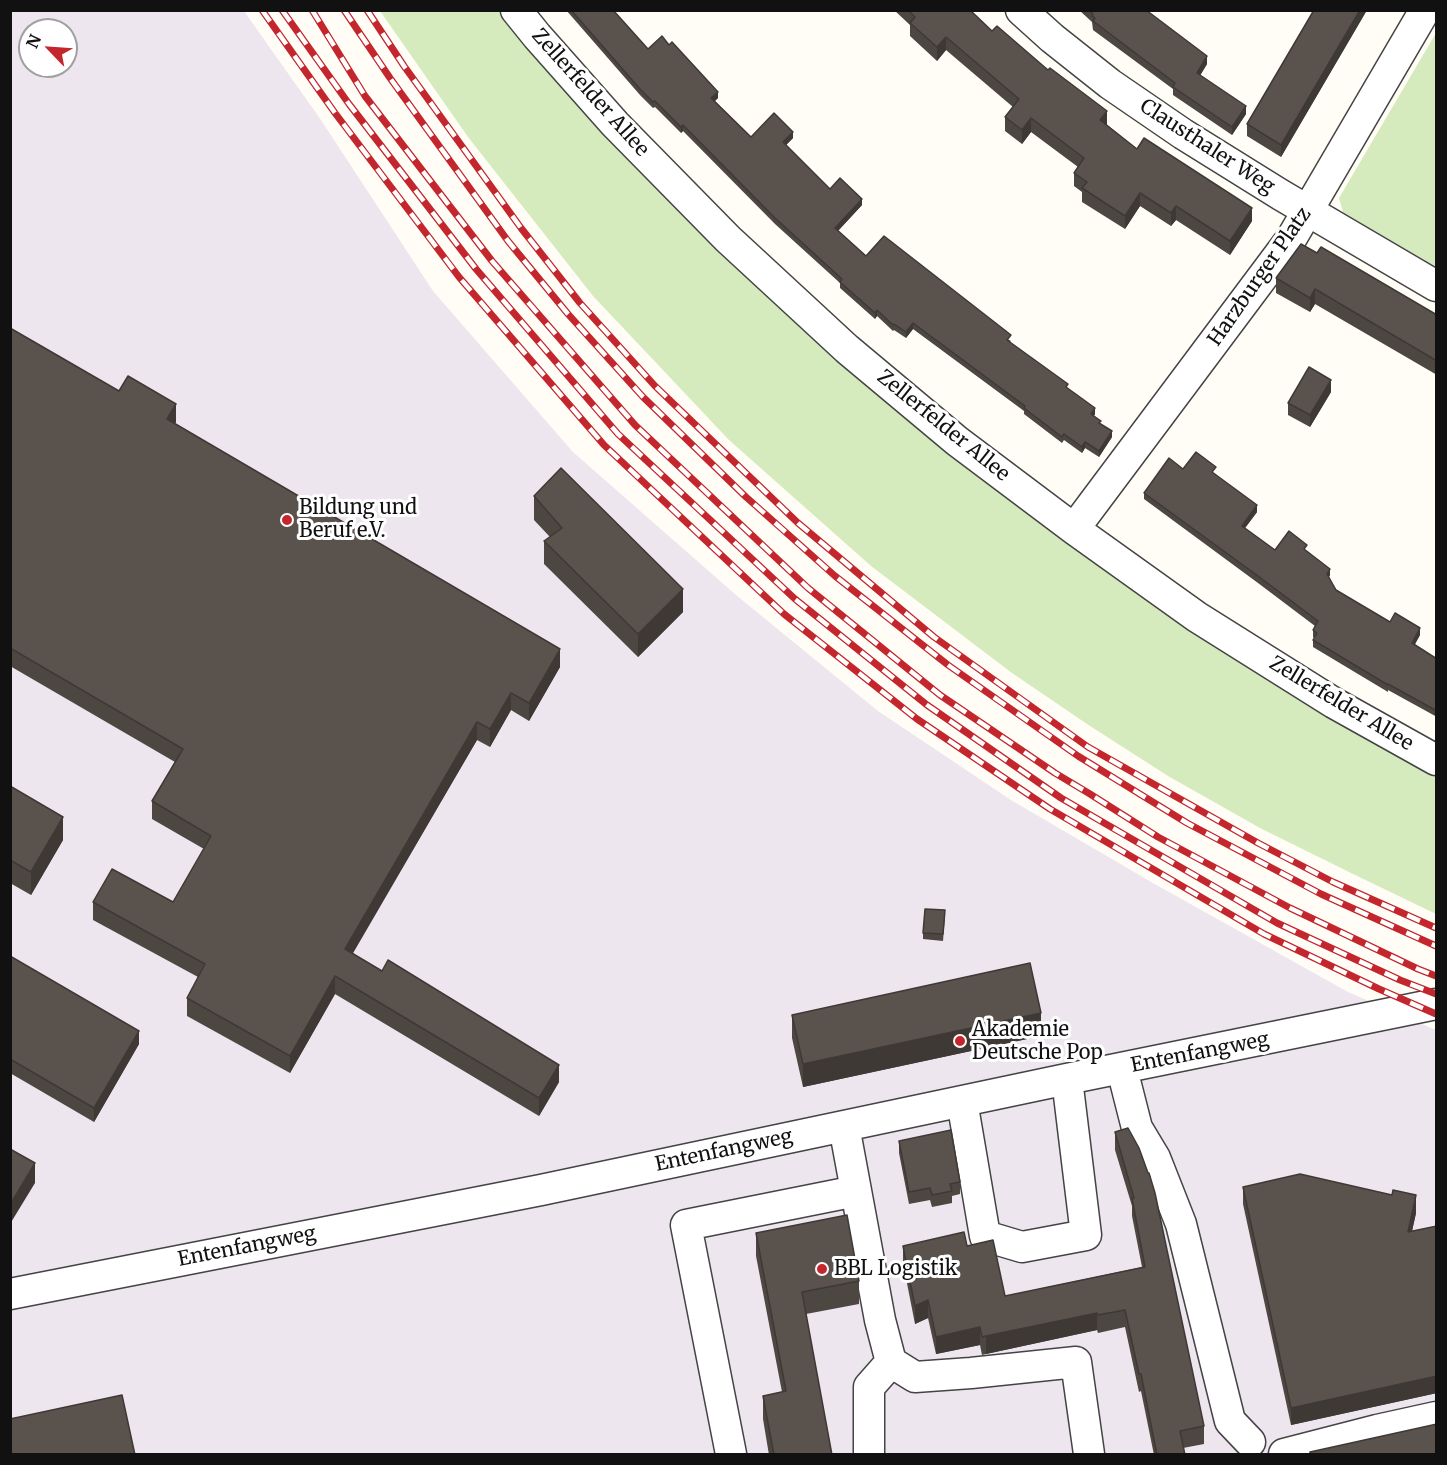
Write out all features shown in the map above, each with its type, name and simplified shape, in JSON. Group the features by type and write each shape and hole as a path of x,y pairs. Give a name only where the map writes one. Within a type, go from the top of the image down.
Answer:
{"street":[{"name":"Zellerfelder Allee","path":"516,10 615,124 728,239 847,349 957,441 1197,617 1334,703 1437,760"},
{"name":"Clausthaler Weg","path":"1021,10 1110,84 1183,134 1437,286"},
{"name":"Harzburger Platz","path":"1074,529 1291,239 1425,10"},
{"name":"Entenfangweg","path":"10,1294 541,1190 1067,1079 1437,1005"},
{"path":"1122,1069 1137,1128 1155,1158 1181,1224 1230,1421 1250,1442"},
{"path":"962,1101 985,1236 1022,1247 1086,1235 1067,1079"},
{"path":"844,1126 880,1320 891,1362 915,1377 1076,1362 1089,1455"},
{"path":"731,1455 686,1225 856,1191"},
{"path":"869,1455 869,1388 891,1362"},
{"path":"1284,1455 1377,1430 1437,1417"}],"shaded area":[{"path":"10,11 244,11 321,120 433,291 573,452 736,595 878,711 1011,800 1153,883 1348,992 1436,1030 1436,1454 11,1454"}],"green space":[{"path":"380,11 504,11 722,245 1328,713 1436,778 1436,914 1260,828 1168,776 1012,673 871,566 729,440 593,296 468,137"},
{"path":"1436,33 1436,267 1343,212 1339,198"}],"building":[{"path":"571,10 613,10 648,49 662,36 669,45 672,42 718,92 711,98 751,137 774,113 793,132 783,142 830,189 840,178 862,199 835,228 866,256 884,236 1011,335 1007,340 1068,384 1066,387 1095,408 1091,414 1101,421 1099,423 1112,431 1099,451 1085,442 1082,447 1064,434 1062,437 1024,408 1025,406 913,323 906,332 893,325 877,310 875,313 840,282 842,279 775,218 683,125 681,127 655,101 653,102"},
{"path":"908,10 970,10 992,31 997,26 1048,70 1050,68 1107,111 1100,120 1137,149 1144,138 1252,208 1230,241 1176,206 1171,213 1140,193 1125,216 1082,188 1087,182 1074,173 1084,158 1031,118 1022,130 1005,117 1019,99 946,37 937,47 910,23 915,17"},
{"path":"1089,10 1146,10 1207,56 1197,73 1246,106 1232,127 1173,87 1175,83 1093,21 1095,18"},
{"path":"1314,10 1360,10 1281,145 1247,124"},
{"path":"1301,244 1317,253 1321,247 1437,315 1437,361 1315,289 1310,298 1276,278"},
{"path":"10,328 119,391 128,376 176,404 167,419 560,649 529,703 511,693 490,729 477,722 345,949 382,971 388,960 559,1065 539,1098 335,976 290,1056 187,998 205,964 93,902 112,869 173,902 211,836 152,801 183,749 10,648"},
{"path":"1309,367 1331,380 1310,415 1288,403"},
{"path":"1196,452 1216,467 1212,472 1257,505 1242,526 1275,550 1289,531 1307,545 1304,549 1330,569 1327,574 1336,590 1390,622 1395,613 1420,628 1412,643 1437,659 1437,711 1313,640 1317,633 1313,630 1318,621 1144,493 1169,458 1183,469"},
{"path":"561,468 683,589 638,634 544,541 562,528 534,496"},
{"path":"10,786 63,817 31,872 10,860"},
{"path":"925,909 945,910 943,934 923,933"},
{"path":"10,956 139,1031 94,1108 10,1059"},
{"path":"1030,963 1041,1013 803,1064 792,1015"},
{"path":"1128,1128 1139,1148 1155,1193 1204,1426 1180,1431 1185,1455 1157,1455 1141,1374 1139,1374 1125,1310 1098,1315 1097,1313 982,1337 980,1327 936,1337 928,1300 915,1306 903,1246 964,1232 967,1246 993,1240 1005,1296 1145,1267 1132,1198 1134,1198 1115,1132"},
{"path":"951,1130 960,1182 950,1184 952,1191 932,1195 930,1188 909,1192 899,1141"},
{"path":"10,1149 35,1163 10,1205"},
{"path":"1300,1174 1392,1195 1393,1190 1416,1195 1408,1232 1437,1226 1437,1376 1291,1408 1243,1187"},
{"path":"847,1215 859,1281 802,1292 832,1455 774,1455 763,1396 786,1391 756,1233"},
{"path":"122,1395 135,1455 10,1455 10,1419"},
{"path":"1437,1424 1437,1455 1310,1455 1310,1452"}],"railway":[{"path":"262,10 335,113 459,277 604,445 784,614 917,719 1050,809 1264,934 1436,1014"},
{"path":"282,10 349,104 476,269 618,434 795,599 927,705 1061,798 1277,923 1400,980 1436,994"},
{"path":"312,10 365,96 492,261 635,425 808,588 940,695 1055,773 1158,837 1290,908 1436,976"},
{"path":"344,10 390,78 508,241 568,314 643,397 746,497 835,576 948,665 1078,756 1187,823 1321,894 1436,946"},
{"path":"367,10 404,66 521,228 580,303 655,386 798,523 934,637 1088,747 1258,843 1333,882 1436,928"}],"place":[{"name":"Bildung und Beruf e.V.","path":"287,520"},
{"name":"Akademie Deutsche Pop","path":"960,1041"},
{"name":"BBL Logistik","path":"822,1269"}]}
